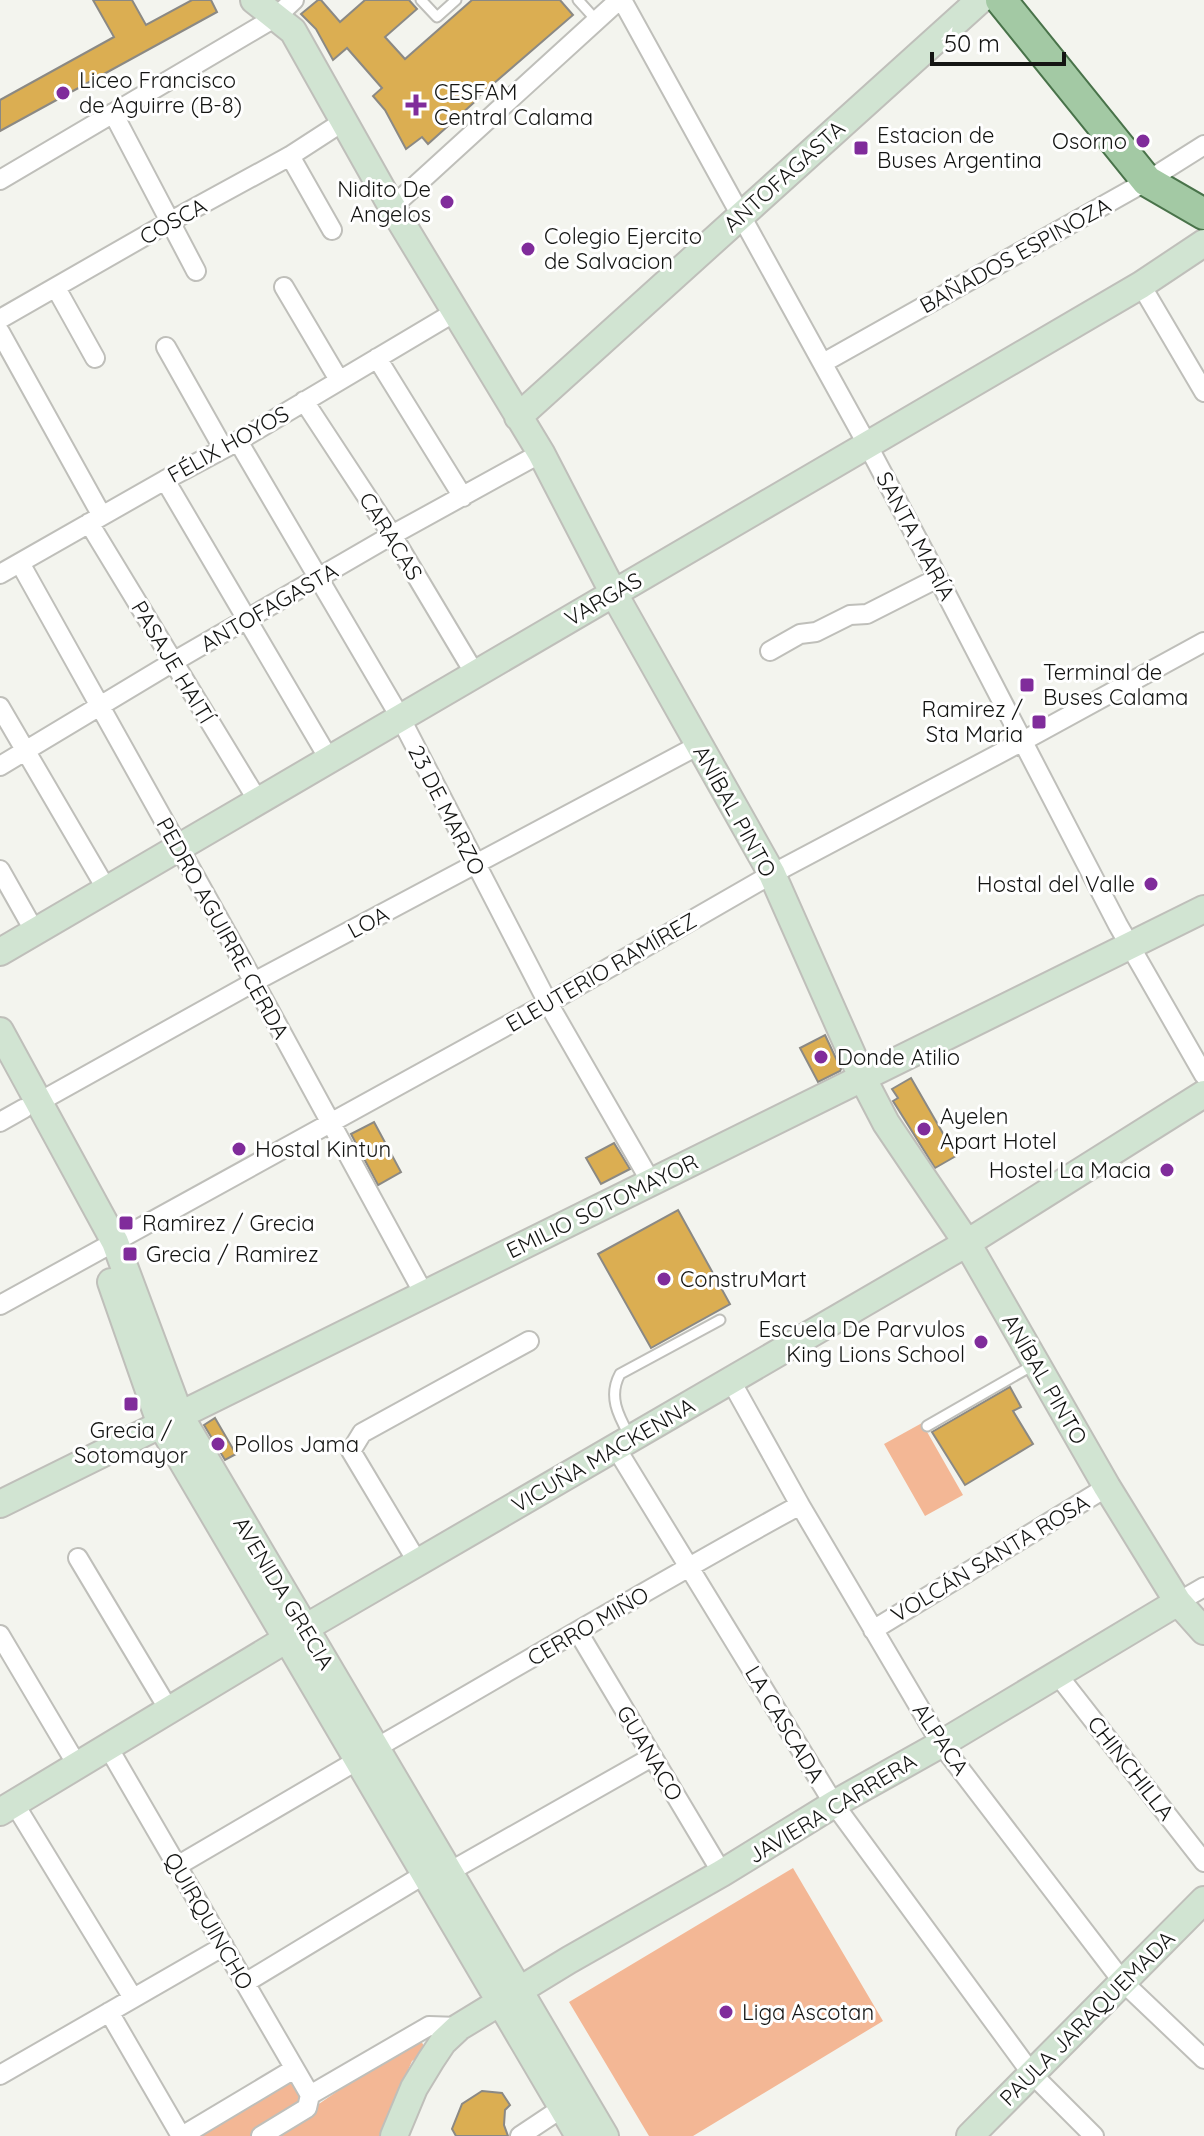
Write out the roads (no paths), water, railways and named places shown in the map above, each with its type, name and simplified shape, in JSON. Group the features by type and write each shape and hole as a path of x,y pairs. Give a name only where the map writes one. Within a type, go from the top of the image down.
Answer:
{"main road":[{"path":"1001,0 1147,181 1204,214"}],"street":[{"name":"ANÍBAL PINTO","path":"254,0 285,8 293,31 392,207 541,453 613,592 772,874 862,1077 886,1123 967,1243 1107,1487 1178,1602 1204,1631"},
{"path":"392,207 621,0"},
{"name":"SANTA MARÍA","path":"621,0 867,444 1129,946 1204,1075"},
{"name":"ANTOFAGASTA","path":"518,417 980,0"},
{"path":"0,180 285,8"},
{"path":"113,113 196,271"},
{"name":"COSCA","path":"0,319 290,156 344,121"},
{"name":"BAÑADOS ESPINOZA","path":"823,363 1147,181 1204,145"},
{"path":"290,156 332,230"},
{"name":"VARGAS","path":"0,952 1141,285 1204,243"},
{"path":"1141,285 1204,392"},
{"path":"284,287 339,380"},
{"path":"56,288 95,358"},
{"name":"FÉLIX HOYOS","path":"0,574 231,444 455,312"},
{"path":"0,332 96,519"},
{"name":"23 DE MARZO","path":"166,347 319,579 400,717 548,1003 651,1182"},
{"path":"377,358 463,497"},
{"name":"CARACAS","path":"304,401 392,535 475,674"},
{"name":"ANTOFAGASTA","path":"0,766 392,535 541,453"},
{"path":"165,480 329,759"},
{"name":"PASAJE HAITÍ","path":"96,519 173,662 258,801"},
{"name":"PEDRO AGUIRRE CERDA","path":"20,563 424,1294"},
{"path":"770,651 800,634 816,632 850,615 867,614 938,578"},
{"name":"ELEUTERIO RAMÍREZ","path":"0,1305 548,1003 772,874 1204,642"},
{"path":"0,707 107,890"},
{"name":"LOA","path":"21,1111 254,982 699,745"},
{"path":"0,870 35,932"},
{"name":"EMILIO SOTOMAYOR","path":"0,1504 1204,909"},
{"name":"AVENIDA GRECIA","path":"0,1031 21,1111"},
{"name":"AVENIDA GRECIA","path":"0,1068 21,1111 108,1246 170,1420 510,1997 605,2136"},
{"name":"VICUÑA MACKENNA","path":"7,1808 296,1634 967,1243 1204,1094"},
{"path":"418,1563 351,1451 362,1433 529,1341"},
{"name":"ALPACA","path":"731,1381 941,1744 1123,1982 1204,2059"},
{"name":"LA CASCADA","path":"623,1443 689,1566 834,1804 1032,2074 1094,2136"},
{"name":"VOLCÁN SANTA ROSA","path":"873,1630 1107,1487"},
{"name":"CERRO MIÑO","path":"177,1866 689,1566 800,1505"},
{"path":"78,1558 169,1710"},
{"name":"JAVIERA CARRERA","path":"394,2136 425,2069 443,2042 459,2027 1204,1587"},
{"name":"GUANACO","path":"578,1632 722,1873"},
{"path":"0,1635 77,1765"},
{"name":"CHINCHILLA","path":"1057,1674 1204,1862"},
{"name":"QUIRQUINCHO","path":"108,1747 310,2095"},
{"path":"245,1983 437,1873 652,1757"},
{"path":"7,1808 133,1998"},
{"name":"PAULA JARAQUEMADA","path":"970,2136 1204,1900"},
{"path":"0,2075 224,1946"},
{"name":"AVENIDA GRECIA","path":"510,1997 562,2108 579,2136"},
{"path":"109,2012 182,2136 294,2069"},
{"name":"JAVIERA CARRERA","path":"261,2136 307,2108 310,2095 429,2026 459,2027"},
{"path":"520,2136 562,2108"}],"lane":[{"path":"421,0 437,17 456,0"},
{"path":"578,0 597,21"},
{"path":"623,1443 614,1389 620,1374 720,1320"},
{"path":"927,1426 1036,1364"}],"place":[{"name":"Liceo Francisco de Aguirre (B-8)","path":"63,93"},
{"name":"CESFAM Central Calama","path":"416,105"},
{"name":"Osorno","path":"1143,141"},
{"name":"Estacion de Buses Argentina","path":"861,148"},
{"name":"Nidito De Angelos","path":"447,202"},
{"name":"Colegio Ejercito de Salvacion","path":"528,249"},
{"name":"Terminal de Buses Calama","path":"1027,685"},
{"name":"Ramirez / Sta Maria","path":"1039,722"},
{"name":"Hostal del Valle","path":"1151,884"},
{"name":"Donde Atilio","path":"821,1057"},
{"name":"Ayelen Apart Hotel","path":"924,1129"},
{"name":"Hostal Kintun","path":"239,1149"},
{"name":"Hostel La Macia","path":"1167,1170"},
{"name":"Ramirez / Grecia","path":"126,1223"},
{"name":"Grecia / Ramirez","path":"130,1254"},
{"name":"ConstruMart","path":"664,1279"},
{"name":"Escuela De Parvulos King Lions School","path":"981,1342"},
{"name":"Grecia / Sotomayor","path":"131,1404"},
{"name":"Pollos Jama","path":"218,1444"},
{"name":"Liga Ascotan","path":"726,2012"}]}
